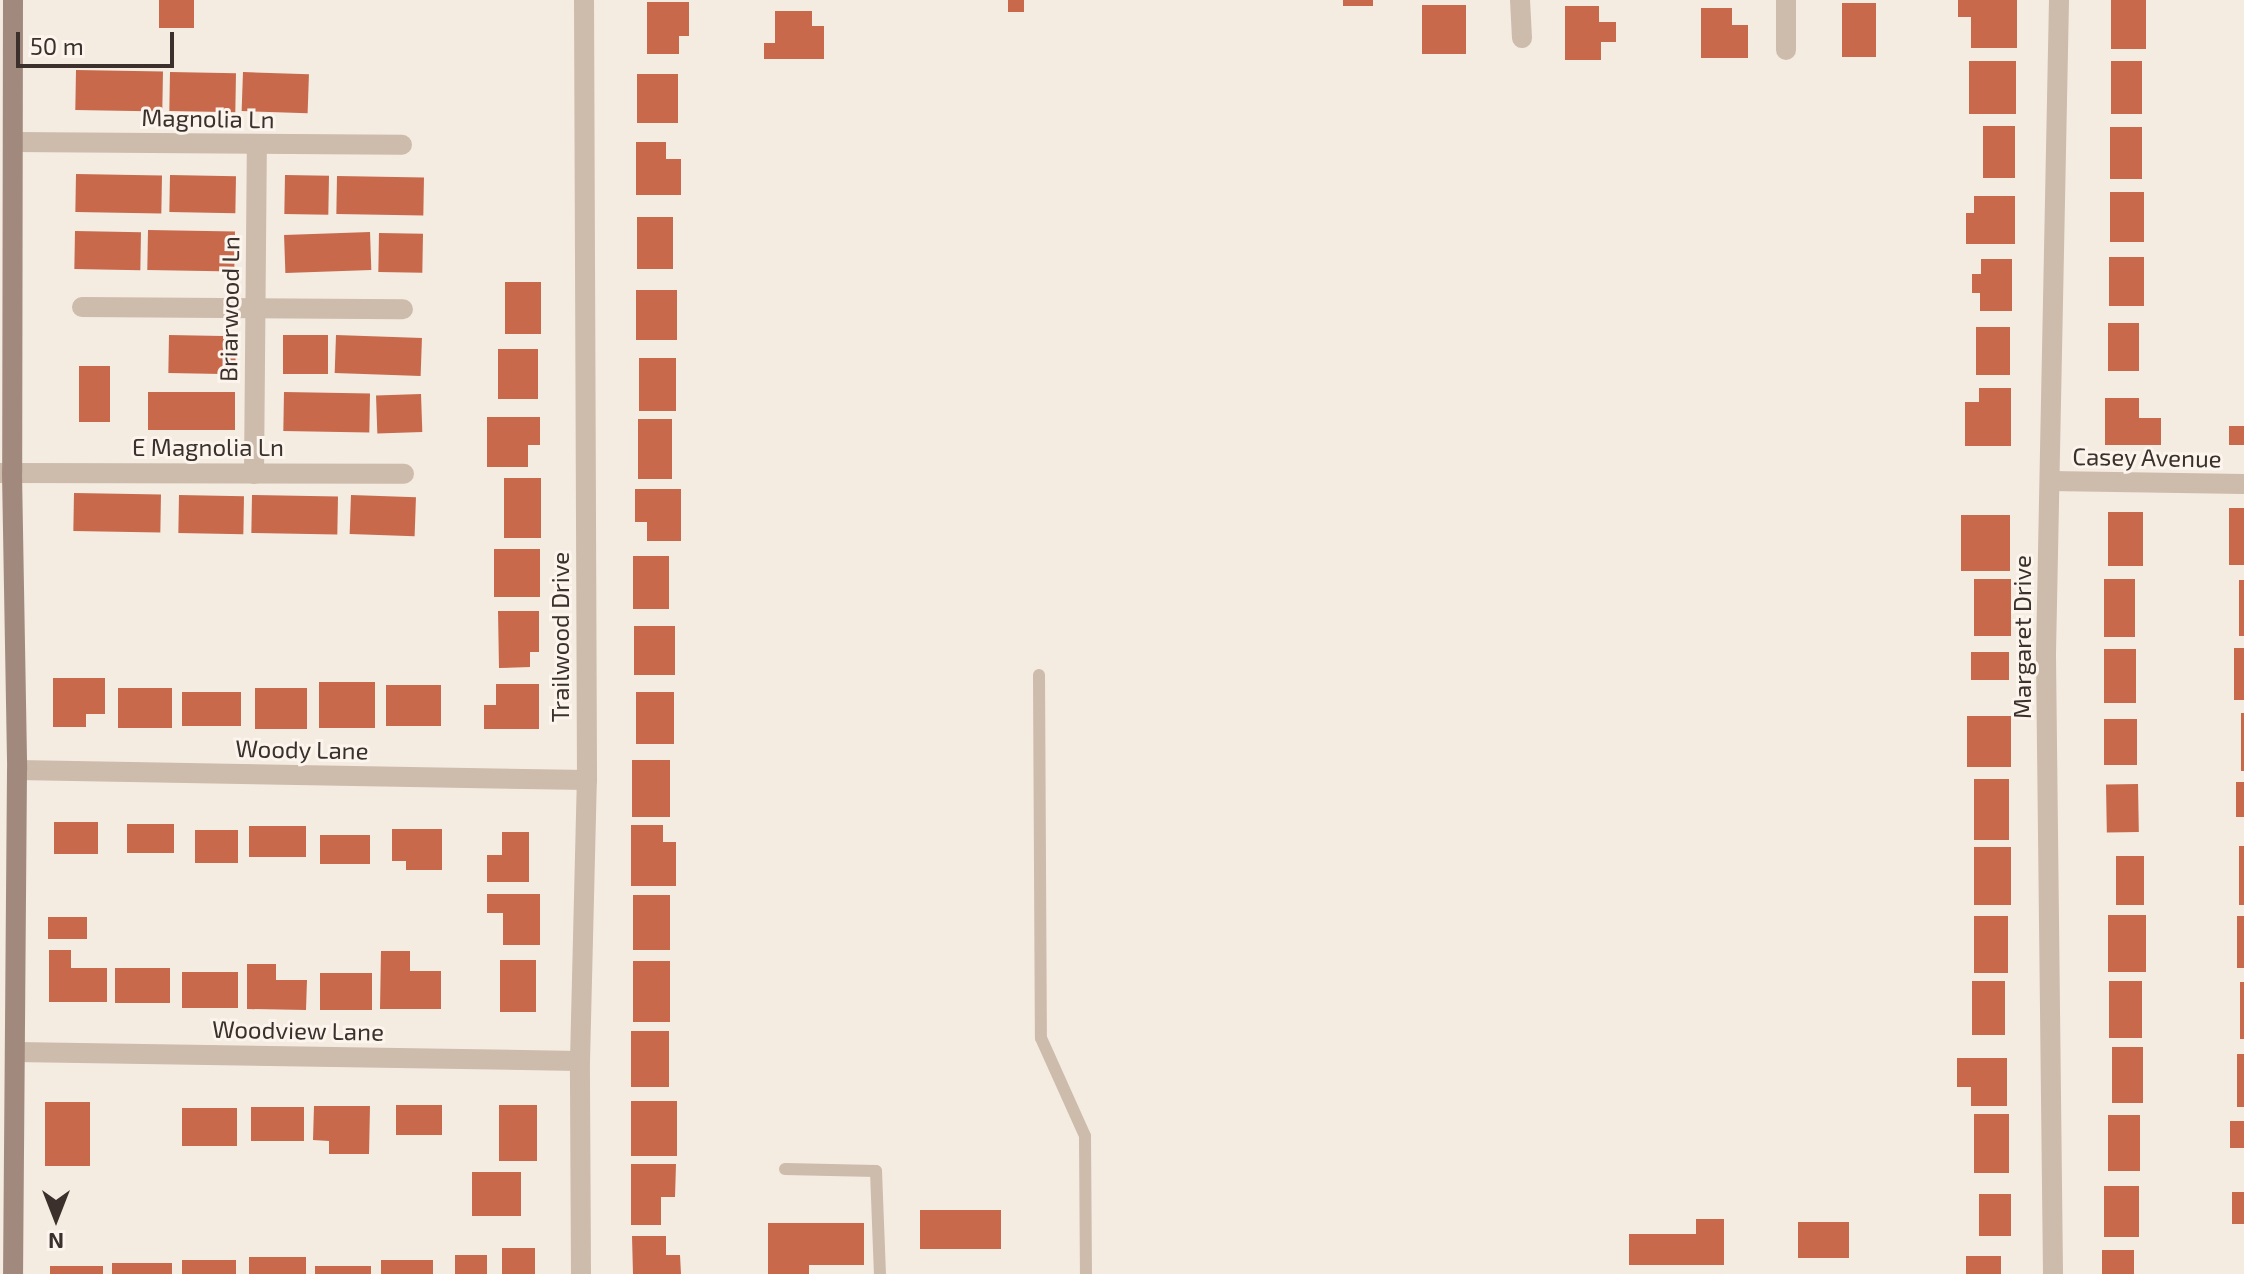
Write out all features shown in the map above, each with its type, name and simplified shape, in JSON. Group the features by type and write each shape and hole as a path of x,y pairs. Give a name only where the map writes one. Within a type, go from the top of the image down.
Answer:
{"street":[{"path":"13,0 13,142 6,225 8,690 17,770 15,1052 7,1188 13,1274"},
{"name":"Trailwood Drive","path":"581,1274 580,1061 587,780 584,0"},
{"path":"1520,0 1522,38"},
{"path":"1786,0 1786,50"},
{"name":"Margaret Drive","path":"2053,1274 2046,653 2059,0"},
{"name":"Magnolia Ln","path":"13,142 402,145"},
{"name":"Briarwood Ln","path":"254,474 257,145"},
{"path":"82,307 403,309"},
{"name":"E Magnolia Ln","path":"6,473 404,474"},
{"name":"Casey Avenue","path":"2050,481 2244,484"},
{"name":"Woody Lane","path":"17,770 587,780"},
{"name":"Woodview Lane","path":"15,1052 580,1061"}],"lane":[{"path":"1039,675 1041,1038 1085,1136 1086,1274"},
{"path":"785,1169 876,1171 880,1274"}],"building":[{"path":"159,0 194,0 194,28 159,28"},
{"path":"1008,0 1024,0 1024,12 1008,12"},
{"path":"1343,0 1373,0 1373,6 1343,6"},
{"path":"1958,0 2017,0 2017,48 1971,48 1971,17 1958,17"},
{"path":"2111,0 2146,0 2146,49 2111,49"},
{"path":"647,2 689,2 689,36 679,36 679,54 647,54"},
{"path":"1842,3 1876,3 1876,57 1842,57"},
{"path":"1422,5 1466,5 1466,54 1422,54"},
{"path":"1565,6 1599,6 1599,22 1616,22 1616,42 1601,42 1601,60 1565,60"},
{"path":"1701,8 1732,8 1732,25 1748,25 1748,58 1701,58"},
{"path":"775,11 812,11 812,26 824,26 824,59 764,59 764,43 775,43"},
{"path":"1969,61 2016,61 2016,114 1969,114"},
{"path":"2111,61 2142,61 2142,114 2111,114"},
{"path":"76,70 163,72 162,112 75,110"},
{"path":"170,72 236,73 235,112 169,111"},
{"path":"243,72 309,74 308,113 242,111"},
{"path":"637,74 678,74 678,123 637,123"},
{"path":"1983,126 2015,126 2015,178 1983,178"},
{"path":"2110,127 2142,127 2142,179 2110,179"},
{"path":"636,142 666,142 666,159 681,159 681,195 636,195"},
{"path":"76,174 162,176 161,213 75,212"},
{"path":"170,175 236,176 235,213 169,212"},
{"path":"285,175 329,176 328,215 284,214"},
{"path":"337,176 424,178 423,216 336,214"},
{"path":"2110,192 2144,192 2144,242 2110,242"},
{"path":"1974,196 2015,196 2015,244 1966,244 1966,213 1974,213"},
{"path":"637,217 673,217 673,269 637,269"},
{"path":"148,230 235,232 234,272 147,270"},
{"path":"75,231 141,232 140,270 74,269"},
{"path":"370,232 371,270 285,273 284,235"},
{"path":"379,233 423,234 422,273 378,272"},
{"path":"2109,257 2144,257 2144,306 2109,306"},
{"path":"1981,259 2012,259 2012,311 1980,311 1980,293 1972,293 1972,274 1981,274"},
{"path":"505,282 541,282 541,334 505,334"},
{"path":"636,290 677,290 677,340 636,340"},
{"path":"2108,323 2139,323 2139,371 2108,371"},
{"path":"1976,327 2010,327 2010,375 1976,375"},
{"path":"169,335 236,336 235,374 168,373"},
{"path":"283,335 328,335 328,374 283,374"},
{"path":"336,335 422,338 421,376 335,373"},
{"path":"498,349 538,349 538,399 498,399"},
{"path":"639,358 676,358 676,411 639,411"},
{"path":"79,366 110,366 110,422 79,422"},
{"path":"1979,388 2011,388 2011,446 1965,446 1965,402 1979,402"},
{"path":"148,392 235,392 235,430 148,430"},
{"path":"284,392 370,394 369,432 283,431"},
{"path":"421,394 422,432 377,434 376,396"},
{"path":"2105,398 2139,398 2139,418 2161,418 2161,445 2105,445"},
{"path":"487,417 540,417 540,445 528,445 528,467 487,467"},
{"path":"638,419 672,419 672,479 638,479"},
{"path":"2229,426 2244,426 2244,445 2229,445"},
{"path":"504,478 541,478 541,538 504,538"},
{"path":"635,489 681,489 681,541 647,541 647,522 635,522"},
{"path":"74,493 161,495 160,533 73,531"},
{"path":"179,495 244,496 243,534 178,533"},
{"path":"252,495 338,497 337,534 251,533"},
{"path":"351,495 416,497 415,536 350,534"},
{"path":"2229,508 2244,508 2244,565 2229,565"},
{"path":"2108,512 2143,512 2143,566 2108,566"},
{"path":"1961,515 2010,515 2010,571 1961,571"},
{"path":"494,549 540,549 540,597 494,597"},
{"path":"633,556 669,556 669,609 633,609"},
{"path":"1974,579 2011,579 2011,636 1974,636"},
{"path":"2104,579 2135,579 2135,637 2104,637"},
{"path":"2239,580 2244,580 2244,636 2239,636"},
{"path":"498,611 539,611 539,652 530,652 530,667 499,668"},
{"path":"634,626 675,626 675,675 634,675"},
{"path":"2234,648 2244,648 2244,700 2234,700"},
{"path":"2104,649 2136,649 2136,703 2104,703"},
{"path":"1971,652 2009,652 2009,680 1971,680"},
{"path":"53,678 105,678 105,714 86,714 86,727 53,727"},
{"path":"319,682 375,682 375,728 319,728"},
{"path":"496,684 539,684 539,729 484,729 484,705 496,705"},
{"path":"386,685 441,685 441,726 386,726"},
{"path":"118,688 172,688 172,728 118,728"},
{"path":"255,688 307,688 307,729 255,729"},
{"path":"182,692 241,692 241,726 182,726"},
{"path":"636,692 674,692 674,744 636,744"},
{"path":"2241,713 2244,713 2244,771 2241,771"},
{"path":"1967,716 2011,716 2011,767 1967,767"},
{"path":"2104,719 2137,719 2137,765 2104,765"},
{"path":"632,760 670,760 670,817 632,817"},
{"path":"1974,779 2009,779 2009,840 1974,840"},
{"path":"2236,782 2244,782 2244,817 2236,817"},
{"path":"2138,784 2139,832 2107,833 2106,785"},
{"path":"54,822 98,822 98,854 54,854"},
{"path":"127,824 174,824 174,853 127,853"},
{"path":"631,825 663,825 663,842 676,842 676,886 631,886"},
{"path":"249,826 306,826 306,857 249,857"},
{"path":"392,829 442,829 442,870 406,870 406,861 392,861"},
{"path":"195,830 238,830 238,863 195,863"},
{"path":"502,832 529,832 529,882 487,882 487,855 502,855"},
{"path":"320,835 370,835 370,864 320,864"},
{"path":"2239,846 2244,846 2244,905 2239,905"},
{"path":"1974,847 2011,847 2011,905 1974,905"},
{"path":"2116,856 2144,856 2144,905 2116,905"},
{"path":"487,894 540,894 540,945 503,945 503,913 487,913"},
{"path":"633,895 670,895 670,950 633,950"},
{"path":"2108,915 2146,915 2146,972 2108,972"},
{"path":"1974,916 2008,916 2008,973 1974,973"},
{"path":"2237,916 2244,916 2244,968 2237,968"},
{"path":"48,917 87,917 87,939 48,939"},
{"path":"49,950 71,950 71,968 107,968 107,1002 49,1002"},
{"path":"381,951 410,951 410,971 441,971 441,1009 380,1009"},
{"path":"500,960 536,960 536,1012 500,1012"},
{"path":"633,961 670,961 670,1022 633,1022"},
{"path":"247,964 276,964 276,980 307,980 306,1010 247,1009"},
{"path":"115,968 170,968 170,1003 115,1003"},
{"path":"182,972 238,972 238,1008 182,1008"},
{"path":"320,973 372,973 372,1010 320,1010"},
{"path":"1972,981 2005,981 2005,1035 1972,1035"},
{"path":"2109,981 2142,981 2142,1038 2109,1038"},
{"path":"2240,982 2244,982 2244,1039 2240,1039"},
{"path":"631,1031 669,1031 669,1087 631,1087"},
{"path":"2112,1047 2143,1047 2143,1103 2112,1103"},
{"path":"2237,1054 2244,1054 2244,1107 2237,1107"},
{"path":"1957,1058 2007,1058 2007,1106 1971,1106 1971,1087 1957,1087"},
{"path":"631,1101 677,1101 677,1156 631,1156"},
{"path":"45,1102 90,1102 90,1166 45,1166"},
{"path":"396,1105 442,1105 442,1135 396,1135"},
{"path":"499,1105 537,1105 537,1161 499,1161"},
{"path":"314,1106 370,1106 369,1154 329,1154 329,1141 313,1140"},
{"path":"251,1107 304,1107 304,1141 251,1141"},
{"path":"182,1108 237,1108 237,1146 182,1146"},
{"path":"1974,1114 2009,1114 2009,1173 1974,1173"},
{"path":"2108,1115 2140,1115 2140,1171 2108,1171"},
{"path":"2230,1121 2244,1121 2244,1148 2230,1148"},
{"path":"631,1164 676,1164 675,1197 661,1197 661,1225 631,1225"},
{"path":"472,1172 521,1172 521,1216 472,1216"},
{"path":"2104,1186 2139,1186 2139,1237 2104,1237"},
{"path":"2232,1192 2244,1192 2244,1224 2232,1224"},
{"path":"1979,1194 2011,1194 2011,1236 1979,1236"},
{"path":"920,1210 1001,1210 1001,1249 920,1249"},
{"path":"1696,1219 1724,1219 1724,1265 1629,1265 1629,1234 1696,1234"},
{"path":"1798,1222 1849,1222 1849,1258 1798,1258"},
{"path":"768,1223 864,1223 864,1265 809,1265 809,1274 768,1274"},
{"path":"632,1236 666,1236 666,1255 680,1255 681,1274 633,1274"},
{"path":"502,1248 535,1248 535,1274 502,1274"},
{"path":"2102,1250 2134,1250 2134,1274 2102,1274"},
{"path":"455,1255 487,1255 487,1274 455,1274"},
{"path":"1966,1256 2001,1256 2001,1274 1966,1274"},
{"path":"249,1257 306,1257 306,1274 249,1274"},
{"path":"182,1260 236,1260 236,1274 182,1274"},
{"path":"381,1260 433,1260 433,1274 381,1274"},
{"path":"112,1263 172,1263 172,1274 112,1274"},
{"path":"50,1266 103,1266 103,1274 50,1274"},
{"path":"315,1266 371,1266 371,1274 315,1274"}]}
